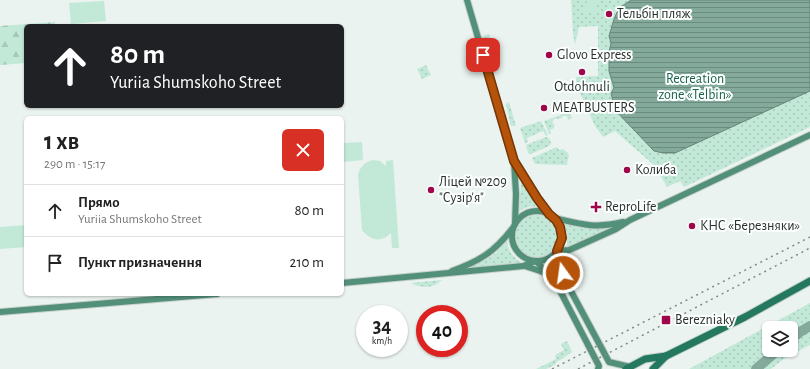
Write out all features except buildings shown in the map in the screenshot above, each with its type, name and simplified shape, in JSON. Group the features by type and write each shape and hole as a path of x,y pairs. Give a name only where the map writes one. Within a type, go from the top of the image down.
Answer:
{"main road":[{"path":"628,368 645,359 666,356 745,317 810,281"},
{"path":"654,369 666,356"}],"street":[{"path":"467,0 514,161 516,194 512,238 516,250 524,258 536,261 558,285 598,366 598,369"},
{"path":"557,251 569,250 616,229 630,220 810,135"},
{"path":"344,283 523,266 548,258 557,251 561,243 562,235 559,224 551,216 531,188 514,161"},
{"path":"441,274 467,265 487,255 499,246 520,217 530,212 538,211 551,216 587,225 610,225 630,220"},
{"path":"563,273 564,258 569,250"},
{"path":"557,251 565,280 609,362 628,368"},
{"path":"523,266 541,270 551,276"},
{"path":"0,312 193,296"}],"green space":[{"name":"Recreation zone «Telbin»","path":"571,0 810,0 810,127 684,187 680,181 667,187 655,166 615,131 603,137 595,126 576,84 576,77 598,76 598,26 579,27 575,45"},
{"path":"587,0 597,0 597,13 583,13"},
{"path":"104,1 106,21 71,24 69,3"},
{"path":"55,22 55,24 28,24"},
{"path":"24,24 24,63 0,65 0,26"},
{"path":"489,34 495,54 491,55 493,61 497,60 498,64 489,61 482,37"},
{"path":"426,65 431,75 422,79 417,69"},
{"path":"509,102 516,126 511,126 506,104"},
{"path":"569,112 572,118 568,120 567,116 554,119 552,123 555,125 554,128 550,130 551,133 549,134 544,121"},
{"path":"541,121 548,135 546,136 543,131 527,138 528,142 525,143 520,128"},
{"path":"546,137 549,138 551,143 549,146 531,154 528,153 526,145"},
{"path":"362,142 363,160 344,162 344,143"},
{"path":"557,147 559,150 563,149 569,154 567,165 535,164 532,158"},
{"path":"372,160 380,161 386,166 386,161 393,160 399,248 392,248 391,233 384,238 376,239 369,237 362,230 358,175 363,166"},
{"path":"521,181 539,206 528,207 519,211"},
{"path":"537,215 552,221 558,236 552,251 537,257 522,251 516,236 522,221"},
{"path":"564,223 586,228 613,228 569,247 567,246 567,235"},
{"path":"24,225 24,247 0,249 0,227"},
{"path":"507,241 512,255 523,264 469,268 493,255"},
{"path":"442,280 435,285 427,287 411,283"},
{"path":"810,303 810,345 798,351 798,321 777,321"},
{"path":"762,329 762,357 787,357 771,369 689,369"},
{"path":"567,341 572,352 556,362 556,364 546,369 536,369 556,359 555,355 564,350 561,344"}],"shaded area":[{"name":"Recreation zone «Telbin»","path":"631,0 810,0 810,91 675,153 654,151 615,110 611,93 614,88 609,71 609,52 611,43 609,36 619,8"}],"waterway":[{"path":"798,334 810,326"},
{"path":"756,369 770,357"}],"railway":[{"path":"552,369 810,237"},
{"path":"578,369 810,248"}],"place":[{"name":"Тельбін пляж","path":"609,14"},
{"name":"Glovo Express","path":"549,55"},
{"name":"Otdohnuli","path":"582,72"},
{"name":"MEATBUSTERS","path":"544,108"},
{"name":"Колиба","path":"627,170"},
{"name":"Ліцей №209 \"Сузір'я\"","path":"431,190"},
{"name":"ReproLife","path":"596,207"},
{"name":"КНС «Березняки»","path":"692,226"},
{"name":"Berezniaky","path":"666,320"}],"route":[{"path":"483,55 514,161 537,198 549,214 556,220 562,232 560,246 557,251 563,273"}]}
